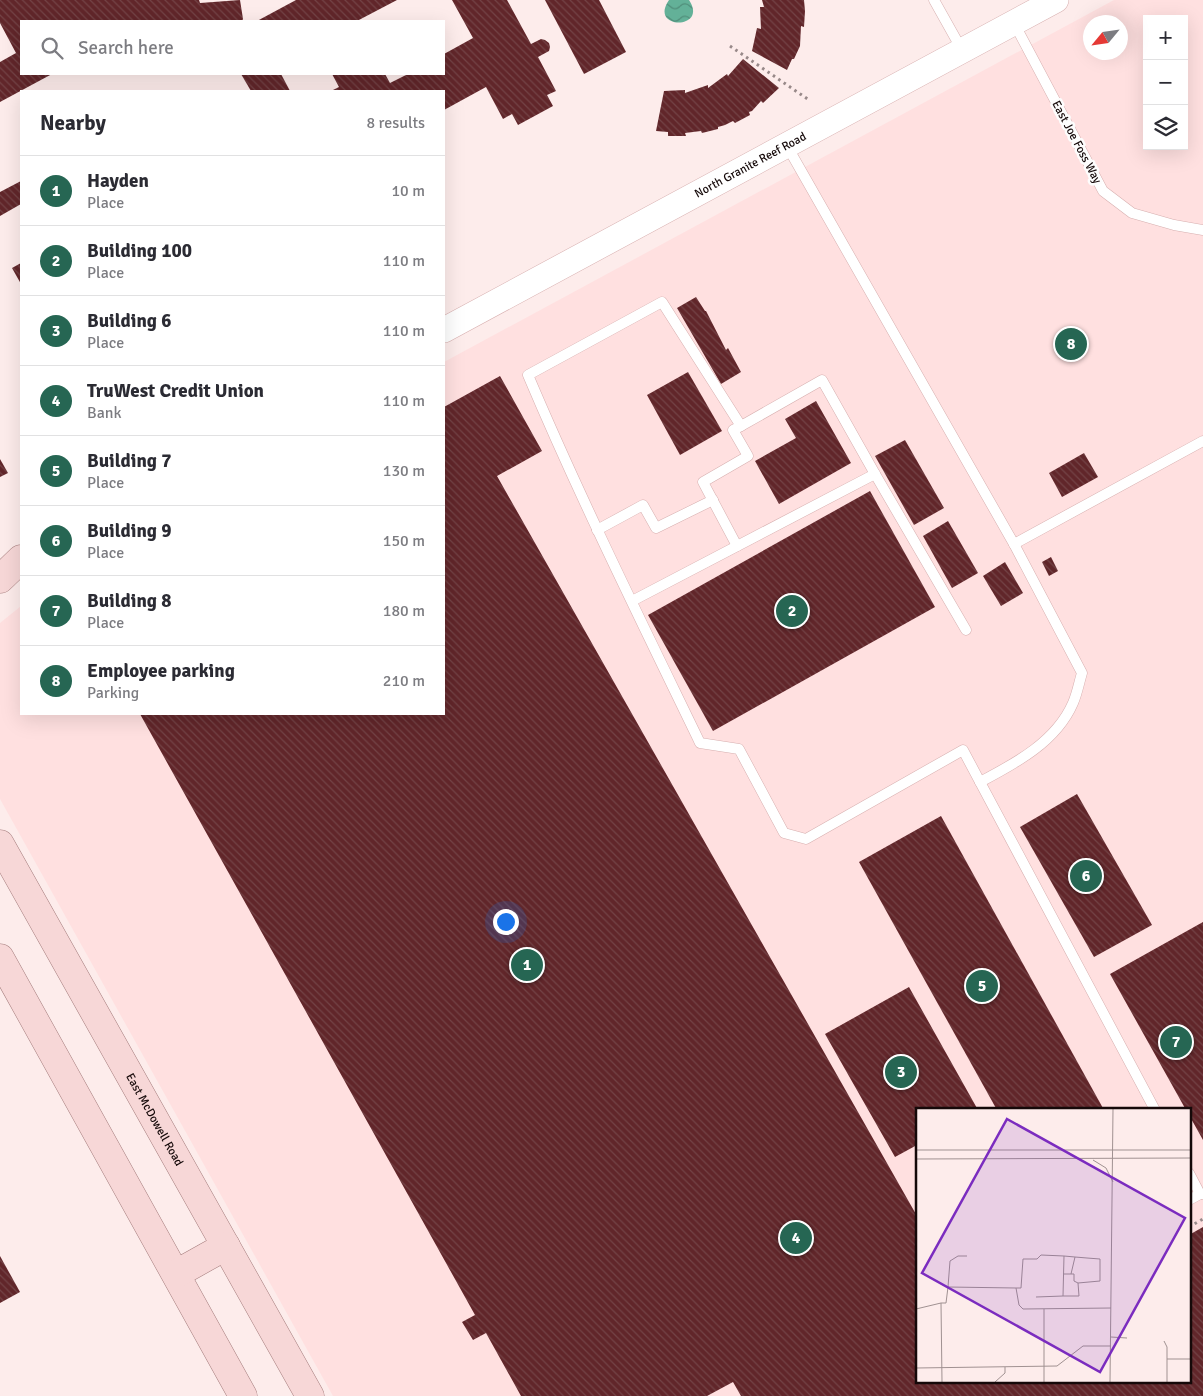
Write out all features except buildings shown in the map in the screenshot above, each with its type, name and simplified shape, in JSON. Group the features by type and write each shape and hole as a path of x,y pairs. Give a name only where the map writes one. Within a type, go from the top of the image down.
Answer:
{"main road":[{"path":"0,579 20,559"},
{"name":"East McDowell Road","path":"0,844 310,1396"},
{"path":"0,958 243,1396"},
{"path":"176,1274 226,1246"}],"street":[{"name":"North Granite Reef Road","path":"445,329 1056,0"},
{"path":"0,569 20,559"}],"lane":[{"path":"934,0 962,51"},
{"name":"East Joe Foss Way","path":"1014,23 1103,191 1132,213 1174,225 1203,230"},
{"path":"787,146 1014,544 1082,673 1073,704 1054,733 1024,758 980,782"},
{"path":"741,426 662,302 528,376 563,457 700,743 739,749 784,833 806,839 963,750 1154,1108"},
{"path":"737,546 703,482 748,456 733,430 822,380 966,630"},
{"path":"1014,544 1203,441"},
{"path":"632,601 875,474"},
{"path":"598,530 643,505 656,528 713,500"},
{"path":"1190,1175 1202,1194 1190,1200"}],"path":[{"path":"730,46 810,100"},
{"path":"1190,1226 1203,1219"}],"shaded area":[{"path":"1114,0 1203,0 1203,1396 333,1396 0,799 0,623 20,607 20,715 445,715 445,361 1083,17 1083,60 1128,60 1128,15 1086,15"}],"water":[{"path":"669,0 689,0 693,10 691,17 686,21 671,21 666,17 665,10"}],"place":[{"name":"Employee parking","path":"1071,344"},
{"name":"Building 100","path":"792,611"},
{"name":"Building 9","path":"1086,876"},
{"name":"Hayden","path":"527,965"},
{"name":"Building 7","path":"982,986"},
{"name":"Building 8","path":"1176,1042"},
{"name":"Building 6","path":"901,1072"},
{"name":"TruWest Credit Union","path":"796,1238"}]}
